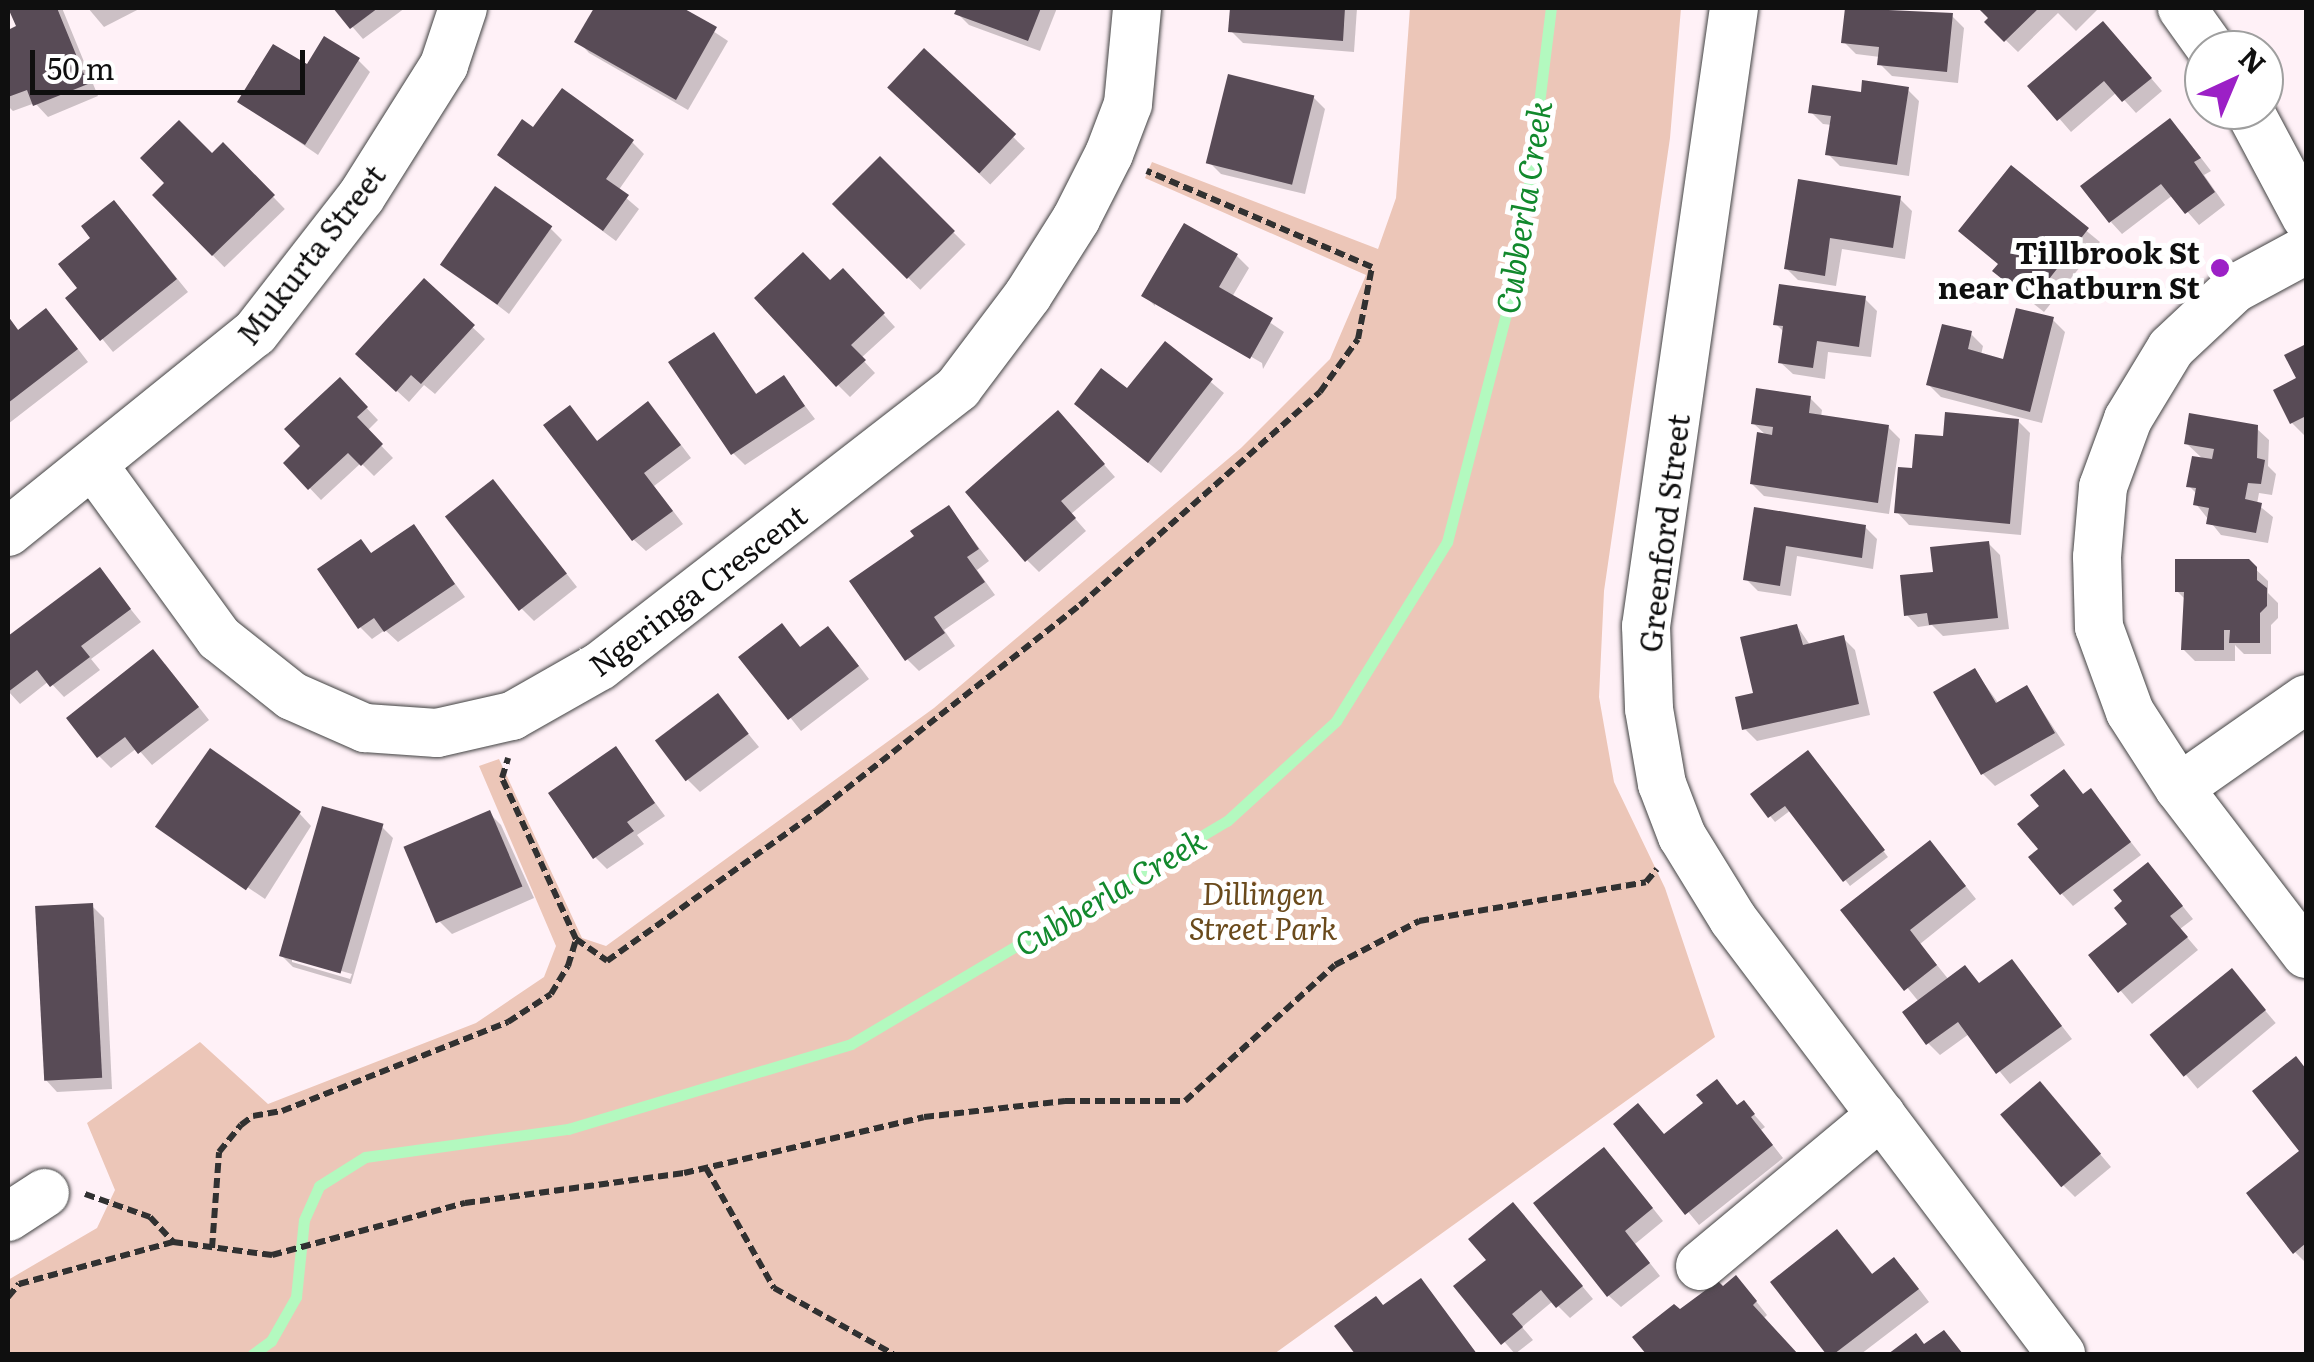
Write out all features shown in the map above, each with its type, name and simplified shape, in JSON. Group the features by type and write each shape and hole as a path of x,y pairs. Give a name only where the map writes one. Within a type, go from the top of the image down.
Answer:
{"street":[{"name":"Mukurta Street","path":"8,532 256,333 361,197 444,65 463,8"},
{"name":"Ngeringa Crescent","path":"94,466 219,638 292,696 365,728 437,733 512,716 600,666 958,388 1028,295 1076,219 1110,154 1128,104 1138,8"},
{"name":"Greenford Street","path":"1734,8 1646,626 1649,709 1662,784 1682,836 1733,919 2060,1354"},
{"path":"2182,8 2198,30"},
{"path":"2260,130 2306,217"},
{"path":"2306,250 2234,290 2171,348 2128,419 2102,487 2097,558 2100,627 2130,712 2179,788 2306,954"},
{"path":"2179,788 2306,700"},
{"path":"1700,1266 1881,1115"}],"path":[{"path":"512,716 525,739 508,759 502,778 576,940 607,960 822,808 1080,606 1190,512 1320,392 1358,340 1372,267 1110,154"},
{"path":"8,1297 19,1284 173,1242 272,1255 465,1203 706,1168 924,1117 1065,1102 1185,1101 1335,965 1419,921 1646,882 1682,836"},
{"path":"212,1248 219,1152 242,1125 254,1116 282,1111 508,1022 551,994 568,966 576,940"},
{"path":"706,1168 774,1288 893,1354"},
{"path":"26,1205 89,1194 150,1217 173,1242"}],"green space":[{"name":"Dillingen Street Park","path":"1410,8 1681,8 1670,138 1604,591 1599,697 1614,782 1665,888 1715,1037 1274,1354 8,1354 8,1280 97,1228 115,1190 87,1123 200,1042 268,1104 476,1023 544,977 556,946 479,766 499,759 582,938 606,946 934,708 1241,448 1330,359 1366,275 1145,178 1152,162 1378,249 1396,198"}],"building":[{"path":"8,8 57,8 88,84 33,106 27,90 8,97 8,30 16,26"},
{"path":"333,8 378,8 350,29"},
{"path":"594,8 683,8 717,27 676,100 574,42"},
{"path":"957,8 1041,8 1028,41 954,14"},
{"path":"1230,8 1345,8 1343,41 1228,32"},
{"path":"1845,8 1953,13 1947,72 1877,65 1879,47 1841,43"},
{"path":"1978,8 2039,8 2004,42 1984,22 1988,18"},
{"path":"2103,21 2152,78 2122,102 2104,81 2057,121 2027,86"},
{"path":"324,36 360,58 305,145 237,102 273,44 307,64"},
{"path":"924,48 1016,134 979,173 887,87"},
{"path":"1228,74 1314,96 1292,185 1206,163"},
{"path":"1862,80 1909,87 1897,165 1825,155 1831,116 1808,113 1812,85 1861,92"},
{"path":"562,88 634,140 606,179 629,195 603,231 497,155 522,119 533,127"},
{"path":"2170,118 2201,158 2194,162 2215,192 2185,214 2161,184 2109,223 2080,186"},
{"path":"179,120 212,153 223,142 275,195 212,256 152,195 164,183 140,158"},
{"path":"880,156 955,231 907,279 832,204"},
{"path":"2011,165 2089,228 2031,302 1992,271 1998,264 1958,231"},
{"path":"1798,179 1901,196 1893,248 1830,238 1825,276 1784,269"},
{"path":"495,186 552,226 497,305 440,265"},
{"path":"114,200 177,279 100,341 65,298 77,288 58,264 90,238 81,226"},
{"path":"1184,223 1238,254 1219,287 1273,318 1250,359 1141,296"},
{"path":"803,252 830,280 843,268 885,313 851,345 866,360 836,387 754,298"},
{"path":"424,278 475,325 421,384 411,375 396,392 355,354"},
{"path":"1779,284 1866,296 1859,347 1817,341 1813,368 1778,363 1783,326 1773,325"},
{"path":"46,308 78,349 8,403 8,316 18,330"},
{"path":"2016,308 2054,317 2030,412 1926,385 1942,324 1972,331 1968,349 2003,359"},
{"path":"714,332 756,394 784,375 805,406 731,455 668,362"},
{"path":"1165,341 1213,379 1148,463 1074,404 1101,368 1127,388"},
{"path":"2306,344 2306,416 2290,424 2273,390 2296,378 2284,355"},
{"path":"340,377 368,407 357,417 383,444 361,466 348,453 308,490 283,463 300,446 284,429"},
{"path":"1756,388 1811,396 1809,413 1889,425 1878,503 1750,484 1757,432 1772,435 1773,427 1751,424"},
{"path":"648,401 681,445 644,473 673,511 632,541 543,425 570,405 597,441"},
{"path":"1058,410 1105,464 1061,501 1076,518 1025,562 965,492"},
{"path":"1945,412 2019,419 2010,524 1894,513 1898,467 1912,468 1915,434 1943,436"},
{"path":"2189,413 2258,425 2257,458 2265,460 2261,484 2248,483 2245,499 2262,503 2256,533 2206,524 2209,508 2193,505 2196,488 2186,487 2192,456 2212,459 2214,449 2184,444"},
{"path":"493,479 567,574 519,611 445,517"},
{"path":"949,505 979,549 967,557 985,582 934,617 945,633 905,661 849,581 914,536 910,531"},
{"path":"1754,507 1866,525 1862,558 1786,546 1780,586 1743,580"},
{"path":"414,524 455,584 384,632 374,618 358,629 317,569 361,539 371,553"},
{"path":"1989,541 1998,618 1929,625 1927,613 1904,616 1900,575 1933,572 1930,547"},
{"path":"2175,559 2249,559 2257,567 2257,580 2267,588 2267,606 2260,613 2260,643 2229,643 2230,630 2224,630 2224,650 2181,650 2184,592 2175,592"},
{"path":"100,567 131,609 81,646 90,657 50,687 37,670 8,692 8,636"},
{"path":"782,623 800,647 828,626 859,666 788,720 738,657"},
{"path":"1797,624 1803,645 1844,635 1859,704 1742,730 1735,697 1753,693 1740,637"},
{"path":"153,649 199,707 138,754 125,737 97,758 66,718"},
{"path":"1975,668 1996,703 2027,685 2055,733 1981,775 1933,692"},
{"path":"718,693 749,734 686,781 655,741"},
{"path":"616,746 655,803 627,822 634,831 593,859 548,793"},
{"path":"210,748 301,812 246,890 155,827"},
{"path":"1808,750 1885,850 1843,882 1785,806 1768,818 1750,794"},
{"path":"2064,769 2083,794 2091,788 2131,842 2060,895 2028,857 2038,849 2017,824 2039,806 2030,795"},
{"path":"322,806 384,824 341,974 279,956"},
{"path":"490,810 522,886 436,923 403,847"},
{"path":"1930,840 1966,886 1910,930 1937,965 1904,991 1840,910"},
{"path":"2148,862 2183,906 2170,916 2188,937 2118,993 2088,955 2127,924 2114,908 2122,901 2113,890"},
{"path":"93,903 102,1078 44,1081 35,906"},
{"path":"2012,959 2062,1026 1996,1074 1958,1022 1926,1045 1902,1012 1965,965 1979,983"},
{"path":"2232,968 2266,1010 2184,1077 2150,1035"},
{"path":"2296,1056 2306,1069 2306,1243 2293,1254 2246,1193 2299,1151 2252,1091"},
{"path":"1717,1079 1737,1105 1744,1100 1755,1114 1751,1117 1773,1145 1685,1215 1613,1124 1638,1103 1664,1134 1703,1103 1696,1095"},
{"path":"2040,1081 2101,1154 2061,1187 2000,1114"},
{"path":"1604,1147 1653,1208 1625,1231 1650,1263 1607,1297 1533,1203"},
{"path":"1513,1202 1583,1286 1556,1308 1541,1290 1512,1314 1523,1327 1501,1345 1453,1286 1486,1260 1468,1239"},
{"path":"1837,1229 1872,1274 1894,1257 1919,1289 1834,1354 1826,1354 1770,1282"},
{"path":"1736,1275 1757,1301 1753,1305 1798,1354 1646,1354 1632,1337 1674,1304 1680,1309 1718,1281 1723,1286"},
{"path":"1421,1278 1477,1354 1355,1354 1334,1326 1376,1296 1383,1305"},
{"path":"1944,1330 1963,1354 1888,1354 1916,1333 1924,1344"}],"waterway":[{"name":"Cubberla Creek","path":"253,1354 271,1341 296,1297 304,1220 319,1186 365,1157 568,1129 851,1044 1227,821 1336,721 1447,542 1519,264 1551,8"}],"place":[{"name":"Tillbrook St near Chatburn St","path":"2220,268"}]}
